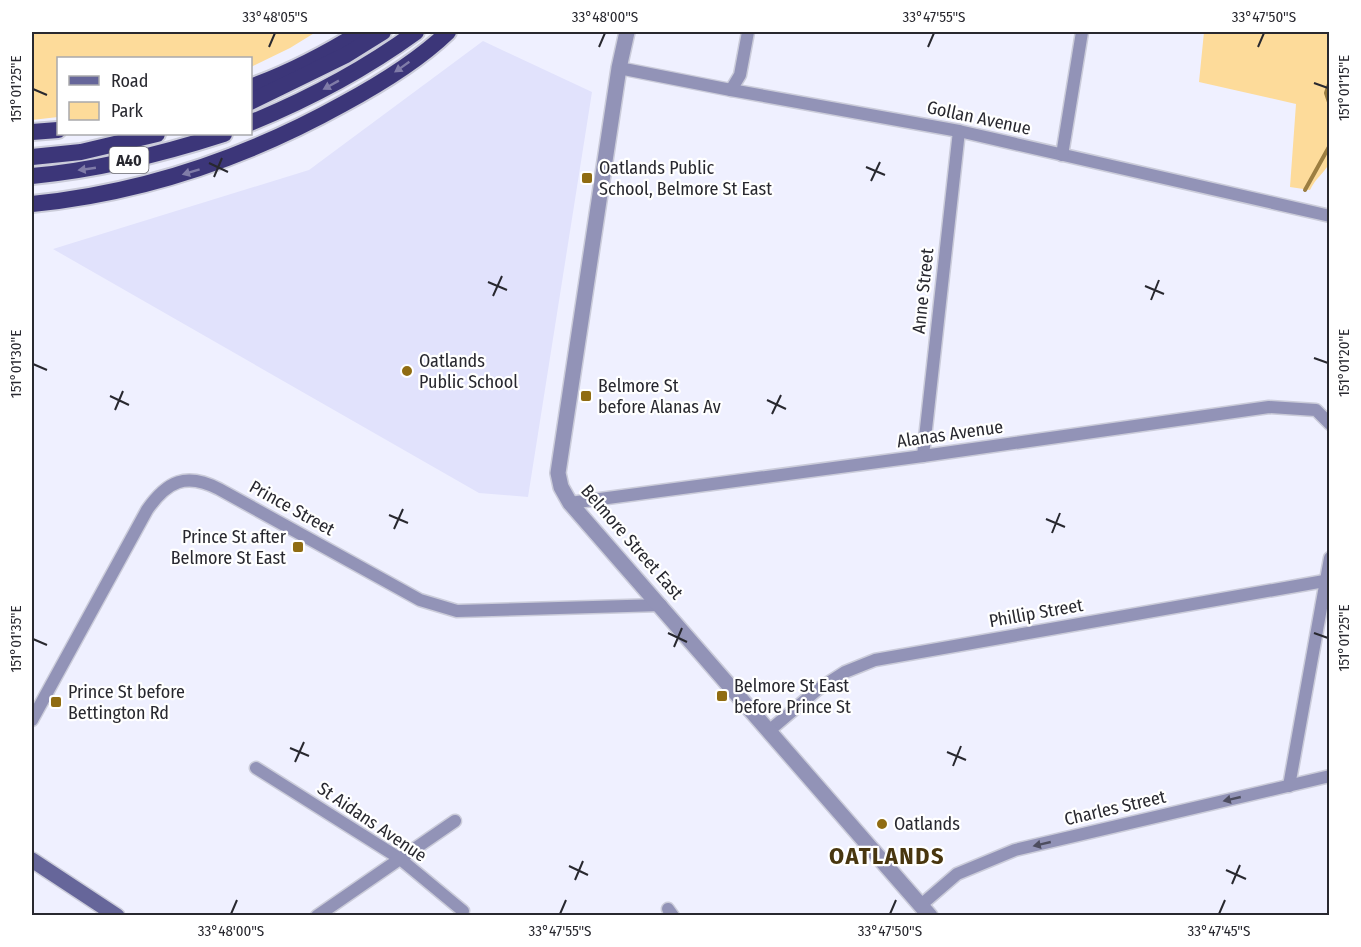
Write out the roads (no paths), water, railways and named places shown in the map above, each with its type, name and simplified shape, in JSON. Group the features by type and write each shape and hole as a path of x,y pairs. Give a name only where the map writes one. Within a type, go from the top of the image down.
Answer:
{"highway":[{"path":"252,86 299,65 362,32"},
{"path":"252,101 346,55 383,32"},
{"path":"252,122 315,94 361,69 416,32"},
{"path":"32,204 143,184 188,173 230,159 276,139 362,94 448,32"},
{"path":"32,132 57,130"},
{"name":"A40","path":"32,157 81,152 153,135"},
{"name":"A40","path":"32,176 99,168 221,135"}],"main road":[{"path":"32,860 117,915"}],"street":[{"name":"Belmore Street East","path":"627,32 618,68 558,473 561,487 570,503 926,910"},
{"path":"731,90 740,75 747,32"},
{"path":"1062,155 1082,32"},
{"name":"Gollan Avenue","path":"618,68 958,131 1329,216"},
{"name":"Anne Street","path":"923,456 958,131"},
{"name":"Alanas Avenue","path":"570,503 1269,407 1316,410 1329,424"},
{"name":"Prince Street","path":"32,720 147,510 159,492 172,484 186,481 203,481 420,600 438,607 457,611 661,605"},
{"path":"1289,786 1328,581 1329,558"},
{"name":"Phillip Street","path":"770,730 817,690 845,672 875,660 1328,581"},
{"name":"St Aidans Avenue","path":"256,768 399,858 463,911"},
{"name":"Charles Street","path":"926,910 957,874 1015,850 1329,776"},
{"path":"317,915 455,821"}],"waterway":[{"path":"1330,81 1326,93 1330,105"},
{"path":"1305,190 1330,145"}],"place":[{"name":"Oatlands Public School, Belmore St East","path":"587,178"},
{"name":"Oatlands Public School","path":"407,371"},
{"name":"Belmore St before Alanas Av","path":"586,396"},
{"name":"Prince St after Belmore St East","path":"298,547"},
{"name":"Belmore St East before Prince St","path":"722,696"},
{"name":"Prince St before Bettington Rd","path":"56,702"},
{"name":"Oatlands","path":"882,824"}],"district":[{"name":"OATLANDS","path":"887,856"}]}
